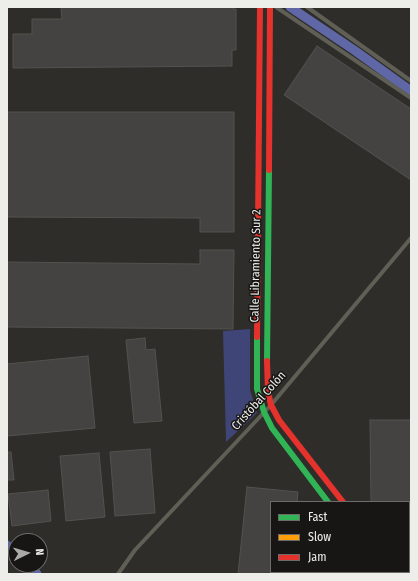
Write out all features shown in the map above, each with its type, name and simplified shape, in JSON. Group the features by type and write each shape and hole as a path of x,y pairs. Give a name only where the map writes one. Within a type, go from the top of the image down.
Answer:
{"main road":[{"name":"Calle Libramiento Sur 2","path":"260,7 257,385 264,412 272,428 327,501"},
{"name":"Calle Libramiento Sur 2","path":"270,7 267,334 268,392 279,420 341,501"},
{"path":"259,92 269,92"},
{"path":"259,106 269,107"},
{"path":"258,243 268,243"},
{"path":"257,334 267,334"}],"street":[{"path":"276,7 411,98"},
{"path":"307,7 411,80"},
{"name":"Cristóbal Colón","path":"118,574 135,550 272,404 411,238"}],"shaded area":[{"path":"250,329 250,390 257,413 226,442 223,331"}],"building":[{"path":"61,7 233,7 233,9 236,9 236,50 232,50 232,66 13,68 13,34 32,34 32,19 62,19"},
{"path":"317,46 411,109 411,180 284,95"},
{"path":"7,112 234,112 234,232 200,232 200,218 7,217"},
{"path":"200,250 234,250 233,329 7,327 7,262 200,264"},
{"path":"145,338 146,350 155,349 162,421 134,423 126,340"},
{"path":"88,356 95,428 7,436 7,364"},
{"path":"370,420 411,420 411,502 371,501"},
{"path":"150,449 155,513 115,516 110,452"},
{"path":"7,452 11,452 14,480 7,480"},
{"path":"99,453 105,517 66,521 60,456"},
{"path":"247,487 298,492 297,501 270,501 271,574 238,574"},
{"path":"48,490 51,521 12,526 8,494"}],"waterway":[{"path":"290,7 411,91"}],"traffic: fast":[{"path":"267,361 269,170"},
{"path":"257,337 257,389 264,412 272,428 327,501"}],"traffic: jam":[{"path":"257,337 260,7"},
{"path":"269,170 270,7"},
{"path":"267,361 268,392 271,405 279,420 342,501"}]}
